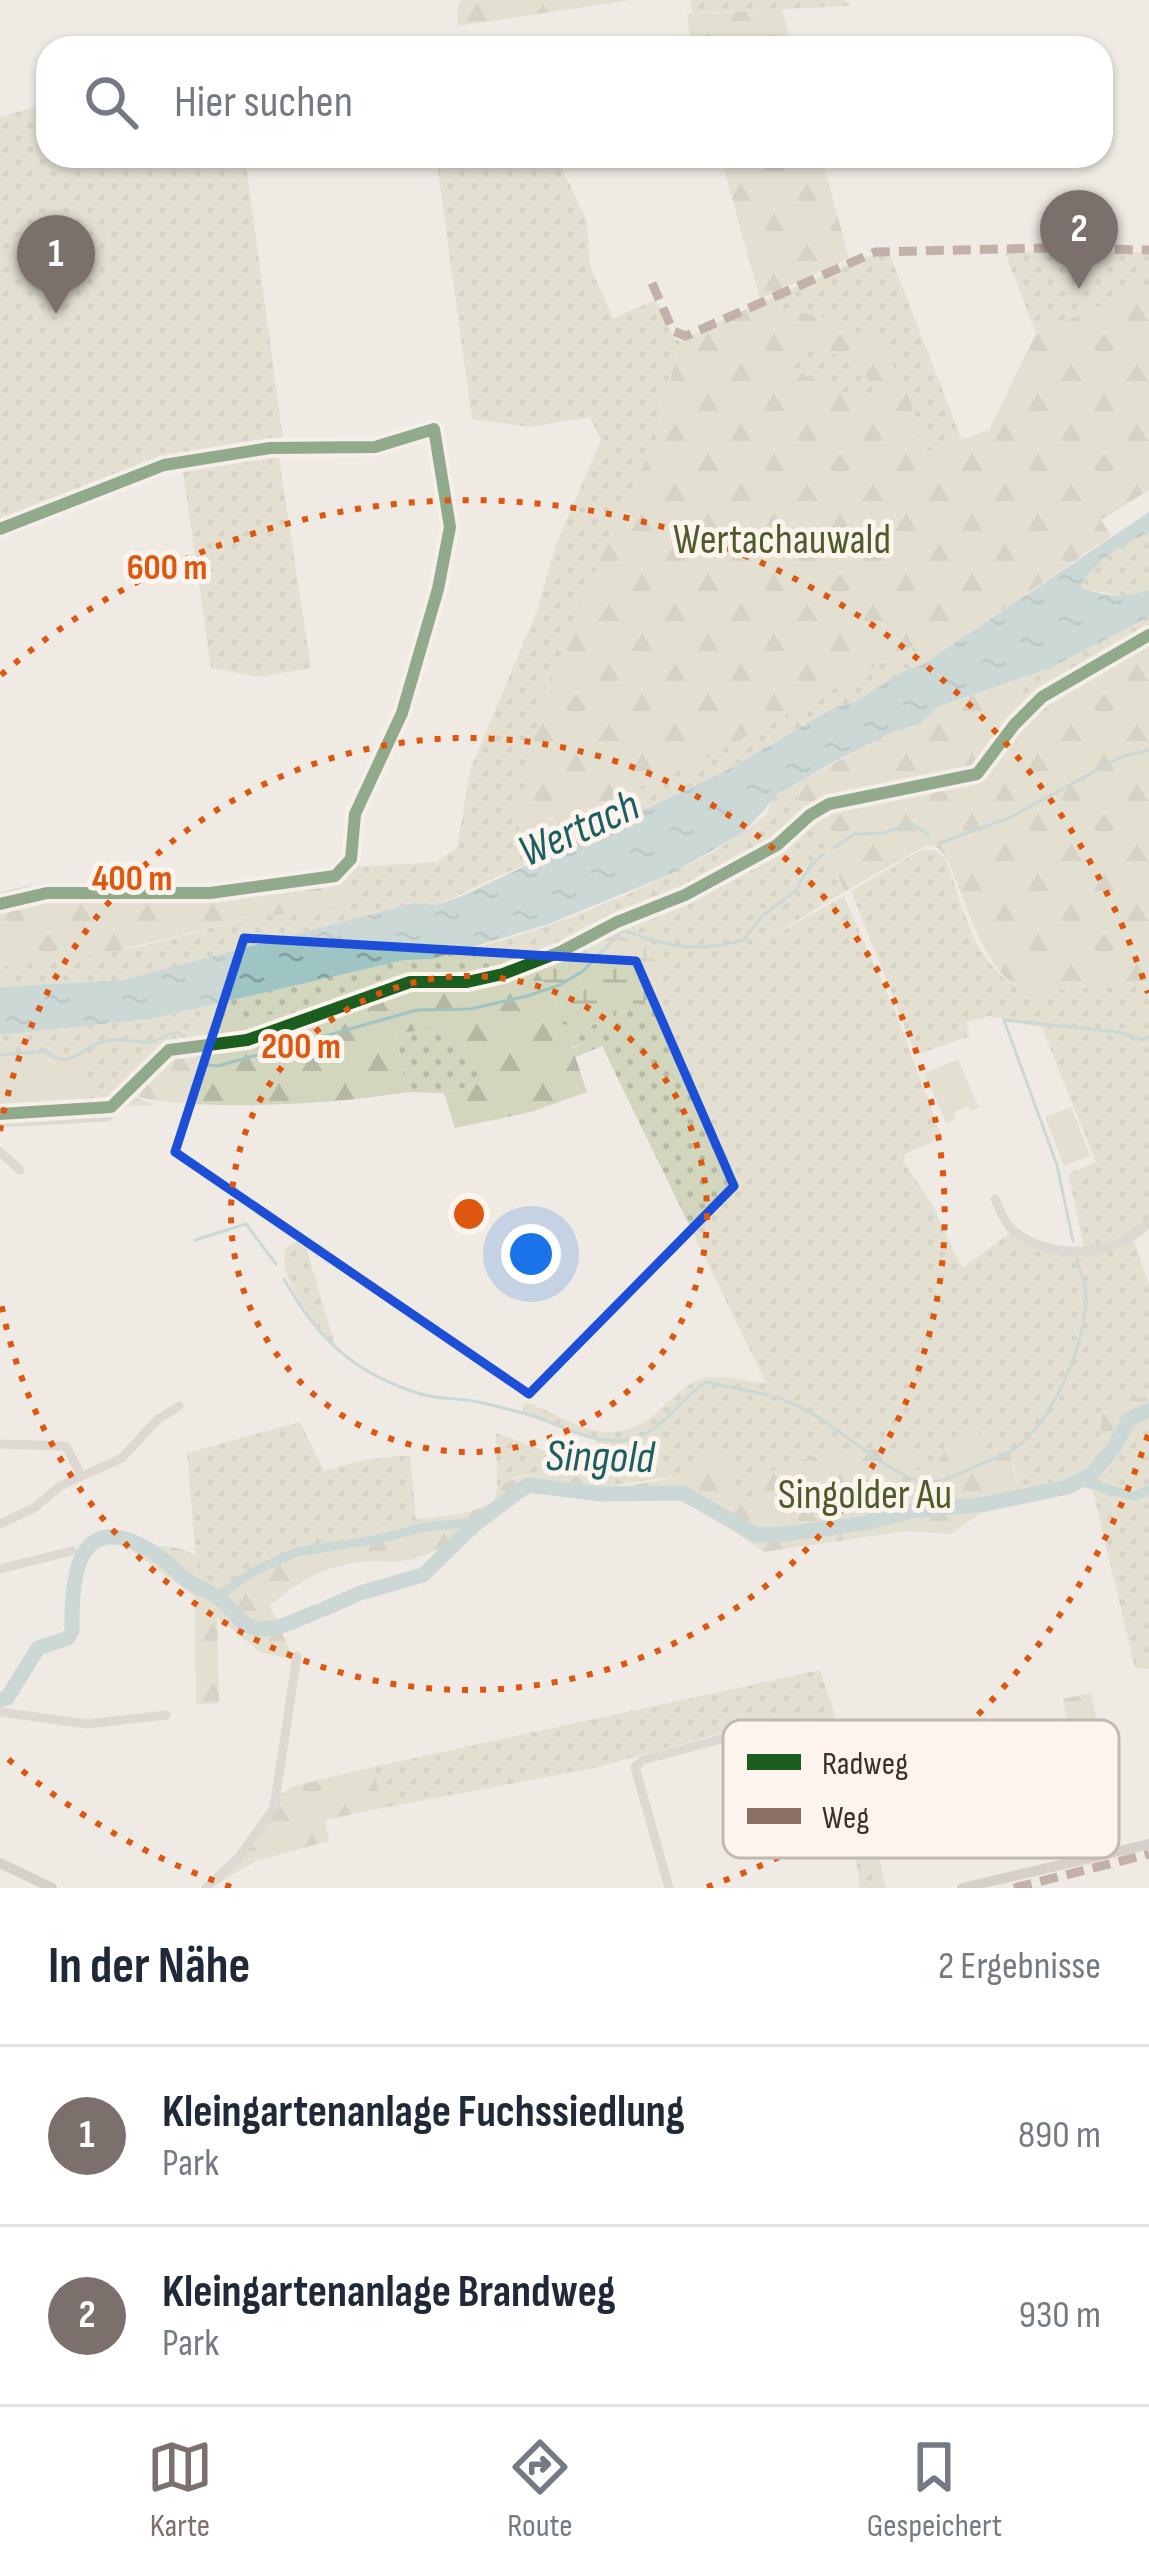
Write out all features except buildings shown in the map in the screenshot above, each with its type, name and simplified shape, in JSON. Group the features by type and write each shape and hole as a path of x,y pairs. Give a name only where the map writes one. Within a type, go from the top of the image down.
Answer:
{"main road":[{"path":"1119,1851 1149,1844"},
{"path":"962,1888 1090,1858"},
{"path":"0,1863 52,1888"}],"street":[{"path":"0,529 164,465 270,448 375,447 434,429 450,527 438,590 402,713 355,814 351,859 338,873 210,892 47,893 0,900"},
{"path":"0,1123 108,1117"},
{"path":"0,1152 20,1170"},
{"path":"995,1199 1013,1231 1051,1246 1086,1252 1118,1246 1149,1222"},
{"path":"0,1525 34,1508 60,1486 122,1458 157,1420 179,1406"},
{"path":"0,1444 66,1446 81,1475"},
{"path":"0,1569 72,1551"},
{"path":"206,1888 238,1857 274,1808 298,1656"},
{"path":"0,1712 87,1724 166,1715"},
{"path":"669,1888 635,1767 643,1760 723,1739"}],"highlighted area":[{"path":"244,938 636,961 734,1186 529,1394 175,1152"}],"green space":[{"path":"461,0 632,0 458,26"},
{"path":"690,0 846,0 850,6 693,13"},
{"path":"782,9 790,36 690,36 687,14"},
{"path":"36,106 36,168 247,168 283,440 156,464 0,525 0,117"},
{"path":"438,168 562,168 587,221 590,266 613,318 656,300 674,338 680,341 656,439 593,579 514,842 699,761 915,645 909,668 881,688 835,707 729,769 437,905 414,903 123,980 0,987 0,967 139,947 245,919 355,903 344,872 352,867 437,862 457,848 470,770 537,611 555,547 601,440 590,417 530,427 472,419"},
{"path":"824,168 849,258 760,299 724,170"},
{"path":"889,252 962,441 922,453 909,396 824,318 761,302 862,258"},
{"path":"1005,253 1149,253 1149,286 1036,333"},
{"name":"Wertachauwald","path":"1149,286 1149,490 1101,520 1111,536 922,665 909,668 913,646 700,761 513,842 544,692 656,439 680,341 761,302 824,318 881,343 909,396 923,453 989,430 1036,333","holes":["801,343 845,357 879,389 877,402 834,389 793,369 788,357"]},
{"path":"801,343 845,357 879,389 877,403 793,369 788,357"},
{"path":"278,451 311,668 259,677 211,668 182,465"},
{"path":"1149,532 1149,590 1129,597 1081,588 1101,561"},
{"path":"1149,617 1149,635 1065,681 1026,712 1013,681 1048,669"},
{"path":"1149,635 1149,982 1026,993 997,968 987,952 947,858 938,848 927,845 845,891 810,815 789,787 891,733 921,723 939,706 1013,681 1026,711 1065,681"},
{"path":"789,787 810,815 845,891 757,945 844,896 897,1016 942,1138 905,1154 903,1161 932,1204 962,1268 1013,1231 1051,1246 1085,1251 1068,1174 1096,1162 1042,1028 990,1016 966,1022 970,1036 916,1055 851,891 921,850 934,850 945,857 982,952 1009,982 1027,993 1149,982 1149,1219 1132,1235 1149,1284 1149,1396 1105,1406 1096,1460 1069,1476 1018,1488 1015,1466 957,1434 931,1470 914,1470 757,1513 684,1478 606,1487 589,1478 557,1473 519,1476 497,1485 496,1433 593,1465 597,1439 523,1411 524,1402 594,1430 623,1431 651,1417 697,1381 717,1377 766,1383 602,1046 573,1058 570,1050 581,1044 569,1048 580,1030 627,1011 657,972 642,936 618,922 503,974 467,982 410,982 297,1022 169,1050 126,1094 155,1105 91,1108 83,1059 0,1058 0,1035 150,1019 445,955 543,928 694,862 768,814 772,801"},
{"path":"344,872 355,904 245,919 107,953 0,967 0,904 47,894 167,895"},
{"path":"617,922 646,943 668,987 580,1030 569,1048 557,1003 532,963"},
{"path":"532,963 557,1003 587,1092 531,1112 455,1128 444,1093 479,1084 488,1069 471,1069 444,1024 396,1035 407,1092 304,1103 223,1105 124,1093 158,1057 182,1047 186,1034 206,1022 283,1013 298,1022 410,982 467,982"},
{"path":"445,1023 471,1068 489,1068 479,1084 444,1093 407,1092 396,1035"},
{"path":"43,1055 53,1062 86,1061 91,1106 0,1112 0,1058"},
{"path":"958,1059 979,1108 971,1111 968,1106 954,1112 956,1119 946,1123 924,1073"},
{"path":"1071,1107 1090,1156 1064,1166 1045,1117"},
{"path":"303,1237 336,1348 300,1302 287,1275 285,1249"},
{"name":"Singolder Au","path":"1149,1396 1149,1427 1136,1422 1111,1470 1073,1493 990,1507 951,1534 906,1531 764,1552 689,1501 657,1495 591,1499 528,1493 450,1555 442,1547 403,1561 347,1564 287,1592 270,1606 294,1660 260,1652 217,1617 219,1703 196,1705 195,1597 131,1550 164,1546 196,1556 198,1586 214,1593 311,1547 476,1509 495,1500 497,1485 508,1481 555,1474 617,1486 684,1478 701,1449 727,1459 737,1476 728,1497 756,1513 757,1481 789,1464 849,1451 906,1450 914,1470 931,1470 957,1434 979,1432 989,1451 1010,1454 1018,1488 1029,1487 1069,1476 1096,1460 1104,1406"},
{"path":"1136,1421 1149,1427 1149,1669 1135,1668 1091,1483 1111,1470"},
{"path":"300,1422 324,1471 410,1455 416,1520 295,1550 252,1568 214,1593 198,1586 187,1453"},
{"path":"820,1670 837,1720 723,1720 723,1733 594,1768 383,1808 373,1767"},
{"path":"1091,1693 1097,1720 1068,1720 1063,1699"},
{"path":"373,1767 383,1808 325,1820 329,1841 256,1861 215,1885 261,1833 279,1795 294,1786"},
{"path":"856,1858 878,1858 886,1888 860,1888"}],"water":[{"path":"1149,512 1149,532 1102,561 1081,587 1115,595 1149,590 1149,617 1048,669 939,706 921,723 830,764 778,794 744,832 671,874 546,925 432,959 405,960 150,1019 0,1035 0,987 123,980 414,903 437,905 462,896 729,769 835,707 855,702 909,668 922,665"}],"waterway":[{"path":"940,843 1011,817 1121,757 1149,750"},
{"path":"834,848 854,834 883,833 912,824 929,835"},
{"path":"196,1054 218,1066 417,1010 470,1009 527,996 583,971 623,930 682,946 744,940 760,918 795,891 823,854"},
{"path":"1073,1241 1057,1165 1004,1020 1119,1032 1142,1040 1149,1037"},
{"path":"0,1055 46,1051 67,1059 105,1041 150,1042 178,1032 187,1040"},
{"path":"195,1240 246,1224 276,1264"},
{"path":"776,1397 812,1413 877,1459 919,1481 942,1480 1004,1454 1042,1420 1074,1356 1086,1293 1077,1258"},
{"path":"284,1279 324,1336 376,1376 427,1396 498,1407 595,1438 621,1441 646,1433 706,1382 768,1395"},
{"name":"Singold","path":"324,1609 423,1575 477,1522 528,1485 601,1494 683,1493 756,1535 786,1534 1067,1487 1092,1474 1114,1448 1129,1419 1149,1410"},
{"path":"1078,1481 1134,1496 1149,1490"},
{"path":"217,1597 254,1571 297,1552 424,1527 477,1522"},
{"name":"Singold","path":"0,1700 7,1698 38,1648 68,1638 83,1554 93,1542 107,1537 126,1539 151,1551 219,1598 248,1626 278,1627 316,1612"}],"marked path":[{"path":"652,283 673,331 686,336 875,252 1149,250"},
{"path":"1014,1888 1149,1854"}],"cycle path":[{"path":"0,529 164,465 270,448 375,447 434,429 450,527 438,589 402,713 355,814 351,859 335,876 210,893 47,893 0,904"},
{"path":"0,1114 111,1107 169,1050 247,1040 410,982 467,982 560,952 617,922 685,895 777,845 829,804 977,774 1042,697 1149,635"}],"place":[{"name":"Kleingartenanlage Brandweg","path":"1079,289"},
{"name":"Kleingartenanlage Fuchssiedlung","path":"56,314"}],"water label":[{"name":"Wertach","path":"578,827"}]}
